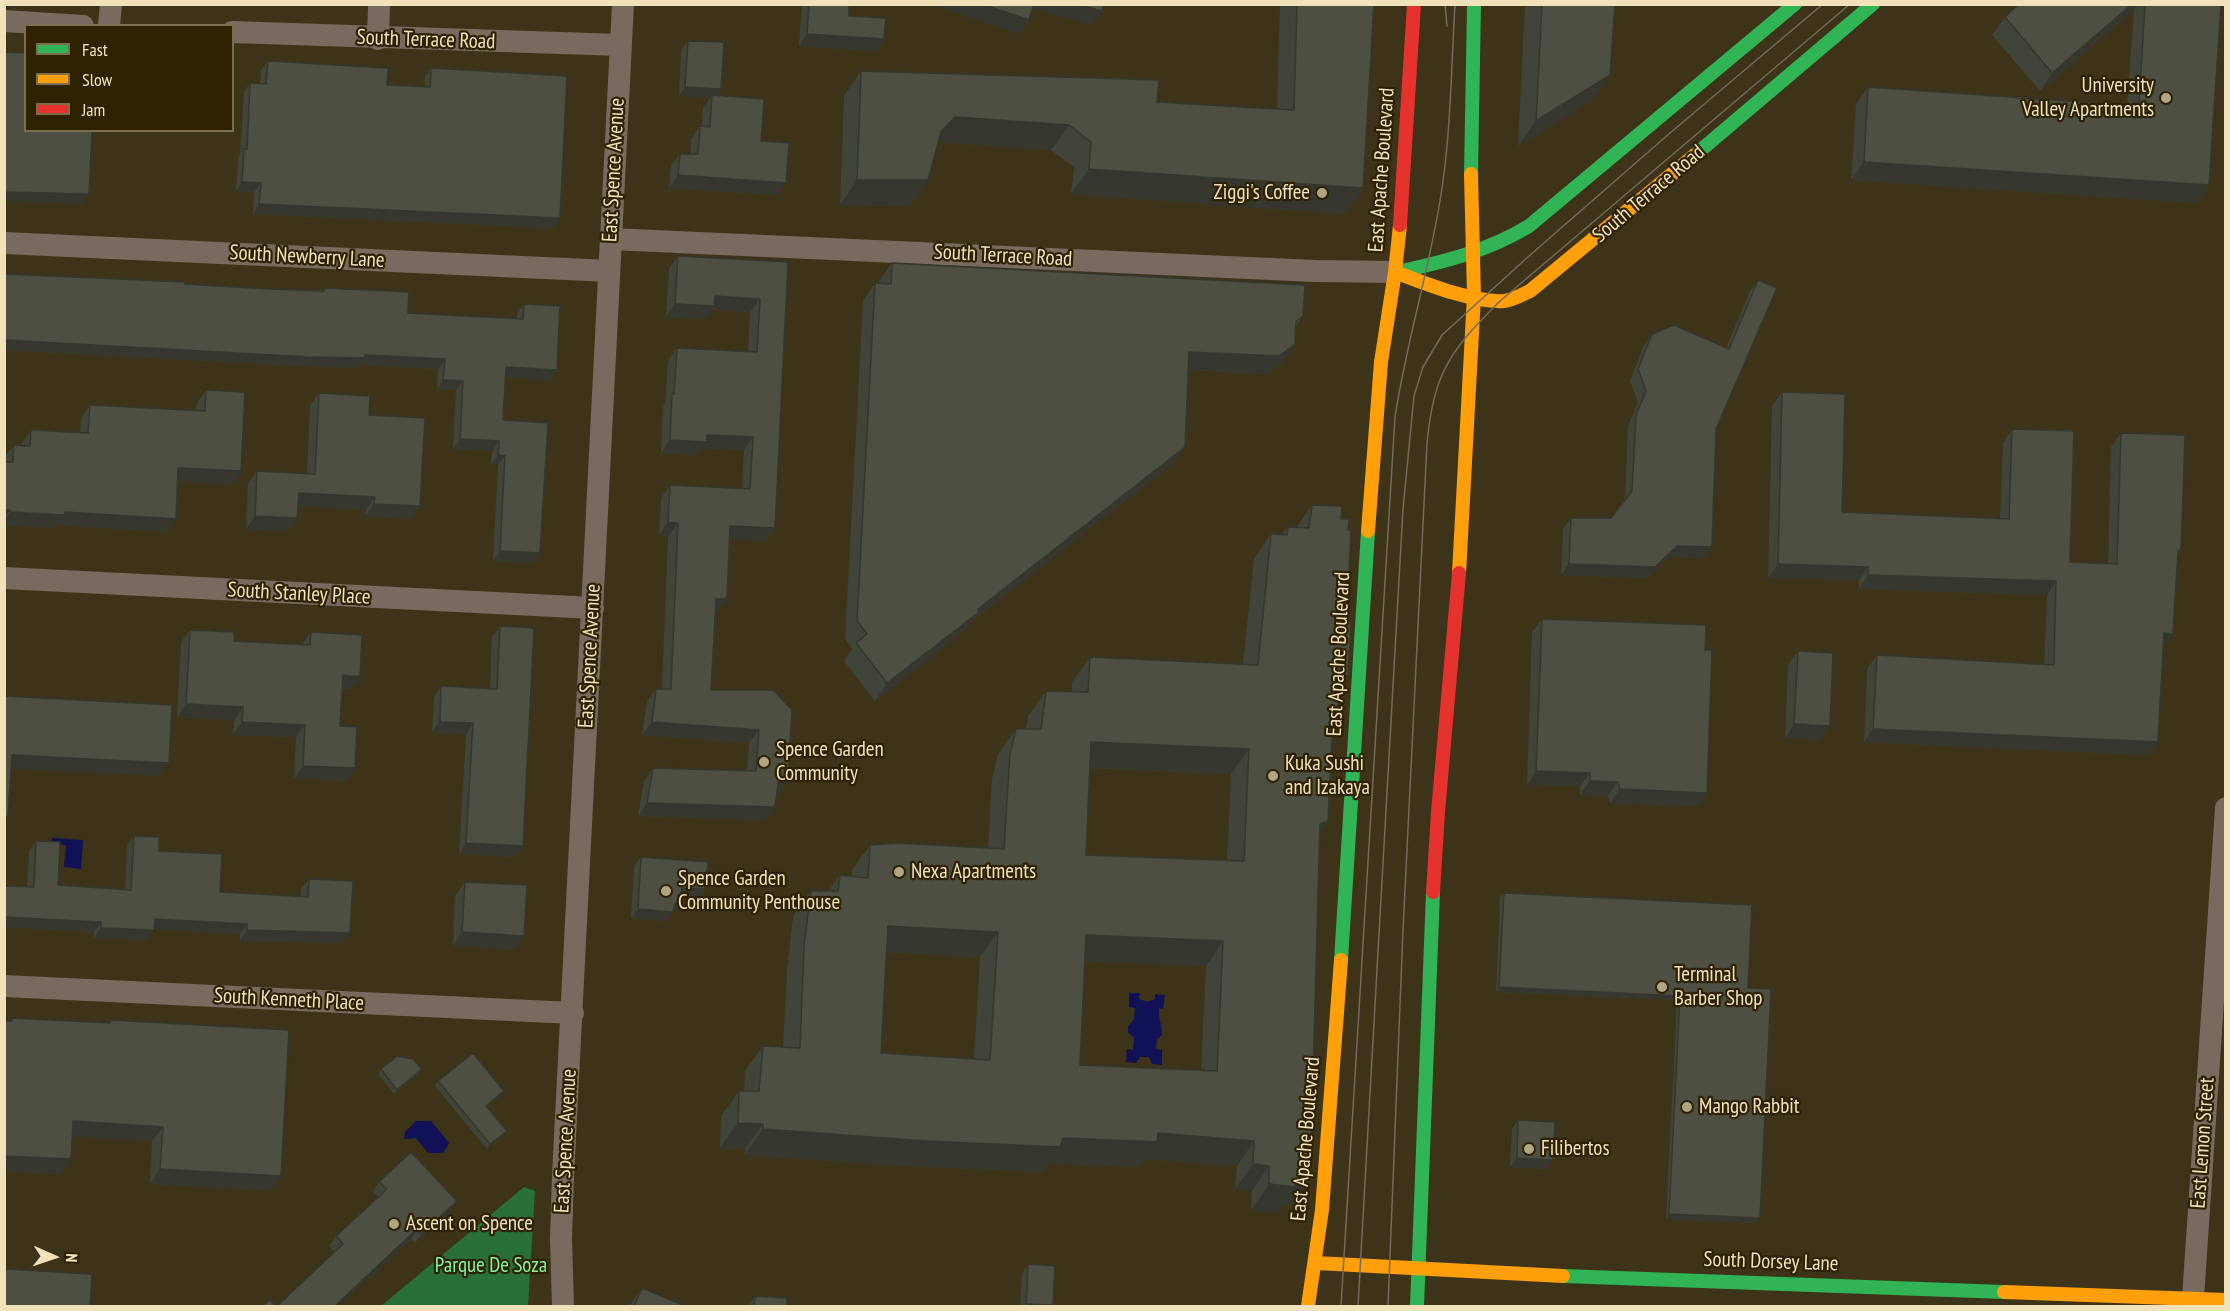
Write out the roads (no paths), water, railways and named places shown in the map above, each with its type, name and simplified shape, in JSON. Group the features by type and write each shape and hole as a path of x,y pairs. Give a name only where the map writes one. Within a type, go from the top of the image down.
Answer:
{"main road":[{"name":"East Apache Boulevard","path":"1308,1306 1322,1210 1346,897 1373,448 1381,362 1395,272 1404,183 1414,4"},
{"path":"1417,1306 1438,812 1460,576 1474,296 1471,151 1474,4"},
{"name":"South Terrace Road","path":"1395,272 1474,253 1503,242 1529,226 1796,4"},
{"name":"South Terrace Road","path":"1395,272 1423,282 1500,301 1515,298 1530,291 1622,217 1874,4"},
{"name":"South Dorsey Lane","path":"1316,1263 1553,1276 2226,1300"}],"street":[{"path":"110,24 111,4"},
{"path":"378,39 379,4"},
{"name":"East Spence Avenue","path":"563,1306 561,1239 563,1176 622,4"},
{"path":"4,21 51,24"},
{"name":"South Terrace Road","path":"234,32 378,39 620,45"},
{"name":"South Terrace Road","path":"611,239 1316,271 1395,272"},
{"name":"South Newberry Lane","path":"4,243 609,271"},
{"name":"South Stanley Place","path":"4,578 593,608"},
{"name":"East Lemon Street","path":"2193,1298 2221,921 2226,808"},
{"name":"South Kenneth Place","path":"4,986 573,1013"}],"tram line":[{"path":"1445,4 1447,26"},
{"path":"1341,1306 1395,417 1444,177 1449,128 1455,4"},
{"path":"1358,1306 1403,509 1414,396 1423,367 1442,335 1529,256 1823,4"},
{"path":"1388,1306 1403,930 1427,443 1434,397 1440,379 1457,348 1500,301 1850,4"}],"place":[{"name":"University Valley Apartments","path":"2166,98"},
{"name":"Ziggi's Coffee","path":"1322,193"},
{"name":"Spence Garden Community","path":"764,762"},
{"name":"Kuka Sushi and Izakaya","path":"1273,776"},
{"name":"Nexa Apartments","path":"899,872"},
{"name":"Spence Garden Community Penthouse","path":"666,891"},
{"name":"Terminal Barber Shop","path":"1662,987"},
{"name":"Mango Rabbit","path":"1687,1107"},
{"name":"Filibertos","path":"1529,1149"},
{"name":"Ascent on Spence","path":"394,1224"}],"park label":[{"name":"Parque De Soza","path":"491,1266"}]}
